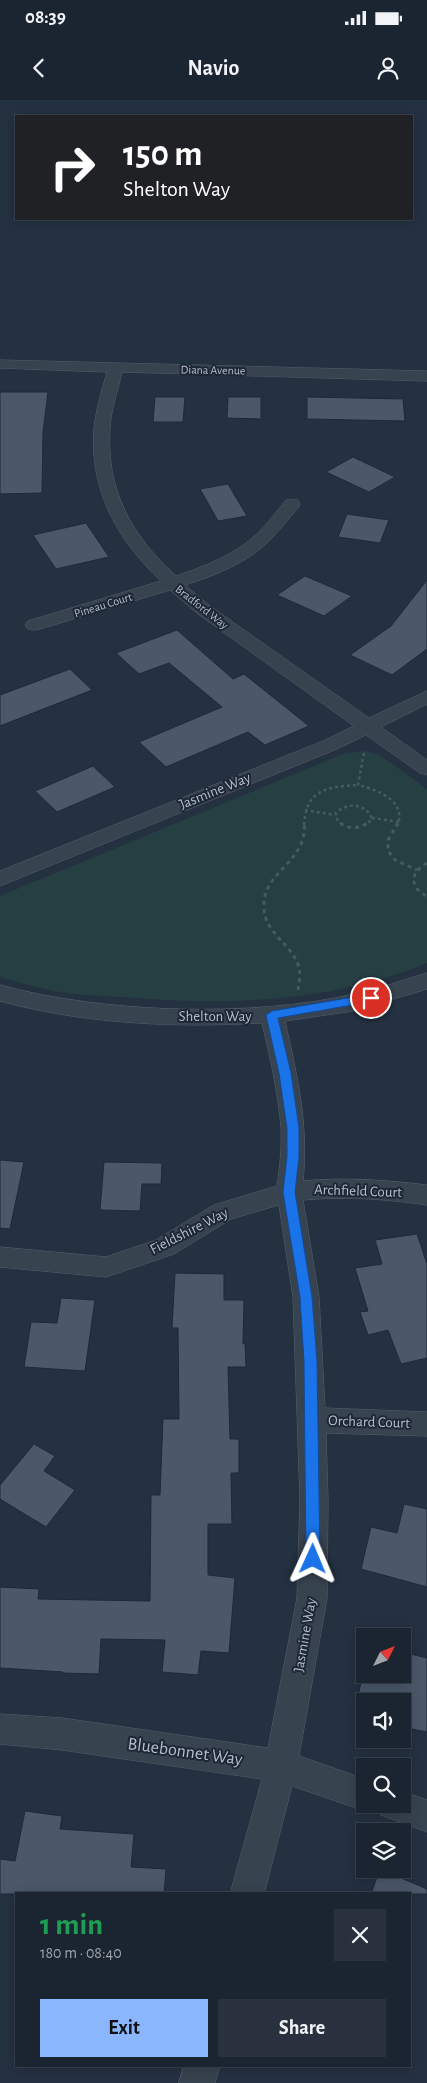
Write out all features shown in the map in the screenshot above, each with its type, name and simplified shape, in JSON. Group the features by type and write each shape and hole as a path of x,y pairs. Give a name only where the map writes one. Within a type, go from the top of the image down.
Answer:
{"street":[{"name":"Diana Avenue","path":"0,364 427,376"},
{"name":"Bradford Way","path":"116,368 102,427 103,476 117,515 138,547 173,584 204,610 427,769"},
{"name":"Pineau Court","path":"34,625 173,584 215,569 244,553 264,537 292,504"},
{"name":"Jasmine Way","path":"0,879 368,728 427,697"},
{"name":"Shelton Way","path":"0,993 54,1005 151,1015 215,1018 272,1015 371,998 427,981"},
{"name":"Jasmine Way","path":"248,1892 281,1766 312,1598 314,1500 306,1297 289,1192 293,1157 293,1128 285,1073 272,1015"},
{"name":"Archfield Court","path":"289,1192 329,1188 392,1190 427,1195"},
{"name":"Fieldshire Way","path":"0,1257 106,1267 165,1247 223,1212 289,1192"},
{"name":"Orchard Court","path":"311,1420 427,1424"},
{"name":"Bluebonnet Way","path":"0,1729 62,1734 281,1766 356,1791"},
{"path":"411,1811 427,1816"},
{"path":"197,2083 202,2067"}],"path":[{"path":"358,786 364,753"},
{"path":"297,994 299,968 295,959 272,933 264,910 268,887 281,868 295,855 300,846 306,829 305,810 308,802 320,792 333,787 358,786 375,790 388,796 396,804 399,811 399,822 389,838 387,849 390,856 395,860 417,870"},
{"path":"335,814 340,808 355,805 369,811 372,818"},
{"path":"305,810 335,814"},
{"path":"335,814 335,818 340,824 349,828 364,827 372,818"},
{"path":"372,818 399,822"},
{"path":"427,863 417,870 413,879 418,891 427,897"}],"green space":[{"path":"363,751 378,754 427,789 427,963 392,976 356,986 283,998 246,1000 172,1000 85,995 48,990 0,977 0,896 343,754"}],"building":[{"path":"0,392 48,392 43,432 42,493 0,494"},
{"path":"155,397 185,397 183,422 153,422"},
{"path":"228,397 261,397 261,419 227,418"},
{"path":"307,397 403,399 405,421 307,419"},
{"path":"353,457 395,477 369,492 326,472"},
{"path":"228,484 247,516 218,521 200,489"},
{"path":"347,514 389,520 380,543 338,537"},
{"path":"86,523 109,557 56,569 33,535"},
{"path":"305,576 352,596 324,616 277,595"},
{"path":"427,580 427,649 392,675 350,655 391,626"},
{"path":"177,630 233,679 244,674 309,726 265,745 248,732 166,767 139,742 222,707 169,663 139,674 116,653"},
{"path":"70,669 92,690 0,726 0,695"},
{"path":"93,766 115,787 57,812 35,791"},
{"path":"0,1160 24,1162 10,1229 0,1228"},
{"path":"104,1162 162,1163 161,1184 142,1184 140,1211 100,1210"},
{"path":"417,1234 427,1264 427,1358 401,1364 388,1330 368,1335 360,1312 368,1311 355,1268 382,1264 375,1240"},
{"path":"175,1273 224,1274 224,1300 244,1300 243,1344 245,1343 246,1367 228,1367 230,1439 239,1439 239,1473 231,1473 232,1524 208,1524 208,1575 235,1578 229,1653 201,1651 198,1675 162,1672 165,1640 101,1639 99,1674 0,1668 0,1587 39,1589 38,1599 150,1601 151,1495 160,1495 163,1419 179,1419 178,1328 172,1328"},
{"path":"61,1298 95,1300 85,1371 24,1367 31,1322 57,1323"},
{"path":"34,1444 55,1456 44,1471 75,1490 46,1527 0,1499 0,1485"},
{"path":"404,1504 427,1509 427,1587 361,1569 371,1527 397,1533"},
{"path":"411,1654 427,1658 427,1732 411,1729 411,1693 359,1692 361,1683 411,1683"},
{"path":"25,1811 62,1816 60,1829 134,1834 131,1867 166,1869 164,1892 15,1892 15,1894 0,1894 0,1859 15,1861"},
{"path":"377,1878 401,1878 427,1889 427,1894 411,1894 411,1892 372,1892"}],"route":[{"path":"313,1559 314,1500 306,1297 289,1192 293,1157 293,1128 285,1073 272,1015 371,998"}]}
